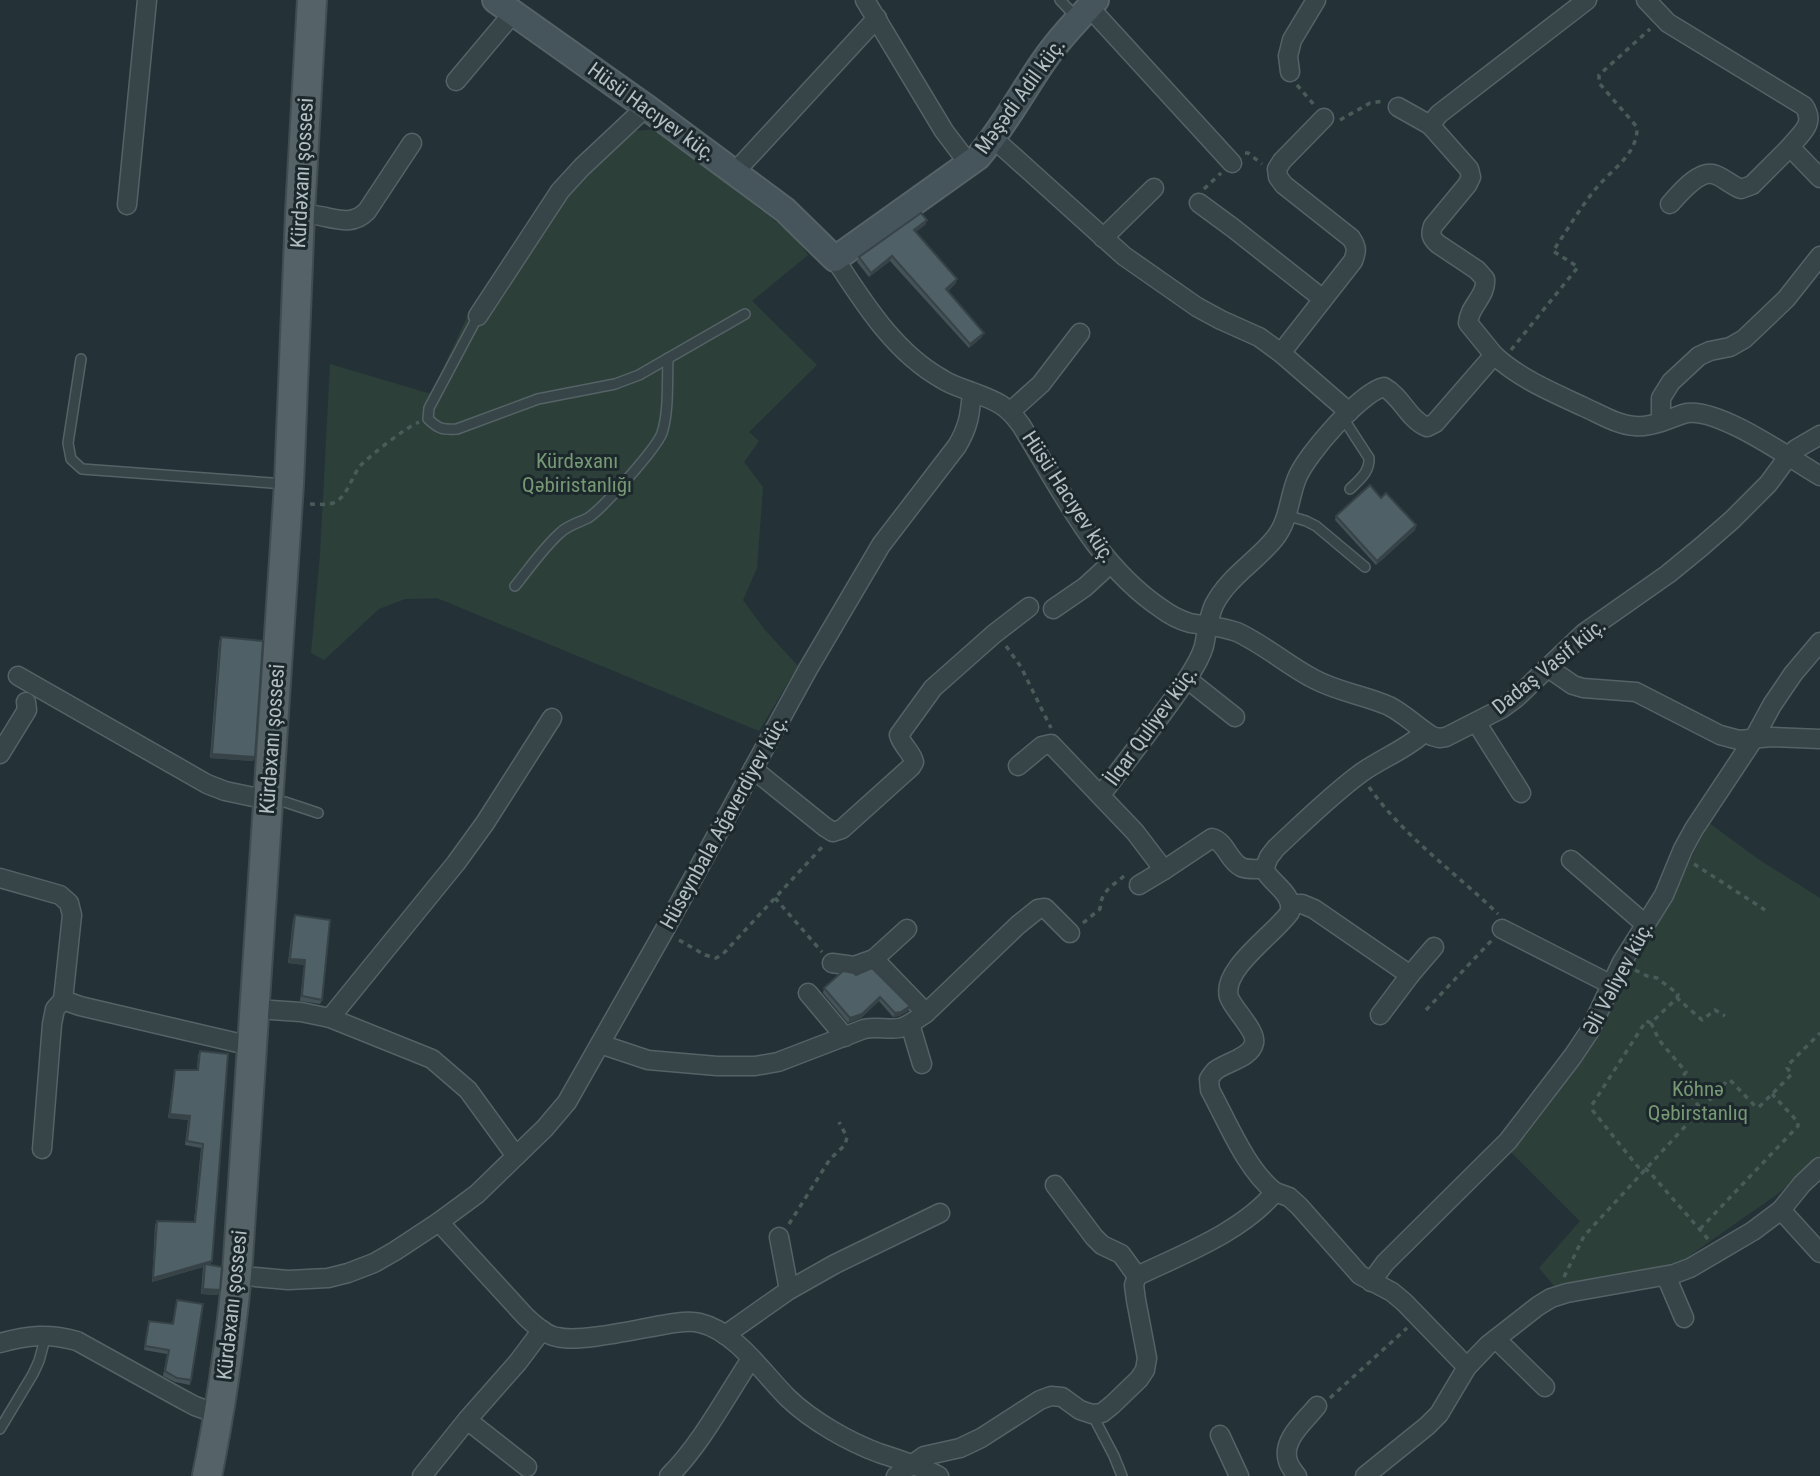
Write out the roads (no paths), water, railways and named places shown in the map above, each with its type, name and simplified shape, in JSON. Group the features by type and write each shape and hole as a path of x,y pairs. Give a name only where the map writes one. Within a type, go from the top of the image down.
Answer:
{"main road":[{"name":"Kürdəxanı şossesi","path":"300,491 300,213 312,0"},
{"name":"Kürdəxanı şossesi","path":"226,1476 249,1351 246,1275 251,1046 276,801 300,491 329,0"},
{"name":"Kürdəxanı şossesi","path":"207,1476 246,1275 271,1010 276,801"}],"street":[{"path":"127,205 147,0"},
{"path":"865,0 944,131 969,164"},
{"path":"1290,72 1288,56 1292,40 1316,0"},
{"path":"1430,125 1439,114 1587,0"},
{"path":"1646,0 1663,18 1703,46 1804,106 1810,115 1809,124 1752,186 1741,189 1715,174 1706,173 1689,183 1670,204"},
{"path":"456,81 503,4"},
{"name":"Hüsü Hacıyev küç.","path":"503,4 785,210 835,259"},
{"path":"1088,9 1232,163"},
{"name":"Məşədi Adil küç.","path":"835,259 978,157 1043,61 1088,9"},
{"path":"734,173 877,18"},
{"path":"478,316 560,191 646,107"},
{"path":"1398,107 1430,125 1469,169 1471,177 1468,185 1433,226 1431,232 1438,244 1477,270 1485,279 1485,289 1468,317 1468,323 1498,359 1532,383 1615,421 1633,426 1648,426 1686,413 1714,417 1761,440 1820,476"},
{"path":"1281,353 1353,261 1356,252 1356,245 1344,232 1284,185 1277,169 1324,118"},
{"path":"993,138 1124,256 1198,307 1259,337 1281,353 1346,415"},
{"path":"315,215 351,221 360,219 412,143"},
{"path":"1790,147 1820,178"},
{"path":"1103,237 1154,188"},
{"path":"1199,203 1323,299"},
{"path":"1661,422 1661,398 1671,382 1699,356 1744,340 1786,299 1820,256"},
{"path":"835,259 882,327 914,359 944,381 972,392"},
{"path":"1011,411 1041,384 1080,333"},
{"name":"İlqar Quliyev küç.","path":"1101,795 1187,679 1203,648 1207,625 1215,604 1226,587 1277,536 1283,525 1294,485 1318,445 1376,388 1384,387 1391,391 1417,423 1427,427 1435,423 1498,359"},
{"name":"Hüsü Hacıyev küç.","path":"972,392 994,400 1011,411 1092,541 1110,564 1160,608 1189,623 1223,627 1257,643 1313,679 1386,705 1410,719 1425,732"},
{"name":"Hüseynbala Ağaverdiyev küç.","path":"246,1275 312,1280 348,1273 374,1263 396,1251 477,1194 545,1128 566,1102 600,1044 808,669 881,545 965,433 970,420 972,392"},
{"name":"Dadaş Vasif küç.","path":"1425,732 1439,738 1446,737 1501,709 1584,633 1668,574 1701,547 1768,484 1796,449 1820,435"},
{"path":"1053,610 1110,564"},
{"path":"753,769 833,832 842,829 911,767 913,756 900,740 900,731 933,688 1029,607"},
{"name":"Əli Vəliyev küç.","path":"1371,1282 1385,1263 1508,1140 1573,1056 1589,1032 1622,962 1664,895 1694,829 1753,740 1786,684 1820,642"},
{"path":"1547,667 1573,685 1583,688 1636,692 1720,735 1739,740 1772,737 1820,739"},
{"path":"18,676 207,784 225,791 276,801"},
{"path":"1187,679 1235,718"},
{"path":"0,754 27,710 26,702"},
{"path":"331,1018 478,833 552,718"},
{"path":"1476,722 1521,793"},
{"path":"1425,732 1359,774 1269,857 1264,869 1268,877 1286,894 1292,904 1290,912 1238,967 1227,988 1230,999 1255,1037 1254,1045 1249,1052 1214,1071 1209,1079 1210,1090 1252,1168 1264,1183 1299,1206 1360,1275 1392,1293 1467,1367"},
{"path":"1018,766 1042,746 1051,744 1135,832 1164,870"},
{"path":"1139,886 1212,838 1222,844 1238,866 1245,869 1264,869"},
{"path":"1571,860 1645,924"},
{"path":"0,878 60,895 69,902 72,915 63,1000 55,1009 52,1024 42,1149"},
{"path":"1292,904 1302,904 1314,909 1410,975"},
{"path":"600,1044 648,1060 717,1066 755,1066 778,1062 864,1029 901,1028 909,1024 926,1013 1038,909 1045,908 1070,933"},
{"path":"832,963 854,966 874,959 907,929"},
{"path":"1503,929 1611,984"},
{"path":"1380,1015 1434,947"},
{"path":"874,959 926,1013"},
{"path":"808,993 845,1037"},
{"path":"63,1000 251,1046"},
{"path":"271,1010 331,1018 432,1059 468,1090 516,1156"},
{"path":"909,1024 922,1064"},
{"path":"1365,1476 1427,1426 1439,1414 1467,1367 1477,1356 1538,1306 1559,1296 1666,1276 1690,1268 1766,1223 1820,1167"},
{"path":"1055,1185 1094,1237 1102,1245 1121,1254 1137,1276"},
{"path":"896,1476 924,1456 960,1448 981,1438 1040,1400 1051,1396 1062,1397 1092,1414 1102,1413 1139,1379 1145,1370 1147,1358 1134,1285 1137,1276 1234,1226 1264,1205 1275,1192"},
{"path":"1781,1210 1820,1252"},
{"path":"725,1335 789,1290 835,1264 940,1213"},
{"path":"439,1222 526,1317 556,1338 577,1339 673,1323 697,1322 712,1326 725,1335 790,1400 810,1416 877,1452 912,1463 939,1476"},
{"path":"779,1237 789,1290"},
{"path":"1666,1276 1684,1318"},
{"path":"422,1476 542,1330"},
{"path":"0,1343 23,1336 46,1335 77,1341 187,1402 220,1415"},
{"path":"1496,1339 1545,1387"},
{"path":"669,1476 696,1444 751,1359"},
{"path":"1297,1476 1287,1461 1287,1447 1290,1438 1317,1406"},
{"path":"467,1420 527,1467"},
{"path":"1220,1435 1238,1476"}],"lane":[{"path":"1060,0 1088,9"},
{"path":"478,316 429,408 428,419 438,428 457,429 538,399 615,384 639,375 746,314"},
{"path":"515,586 558,534 599,509 651,451 661,435 665,420 668,358"},
{"path":"81,359 68,443 71,459 82,469 300,491"},
{"path":"1346,415 1369,458 1367,472 1350,489"},
{"path":"1286,515 1306,520 1316,526 1366,567"},
{"path":"276,801 318,813"},
{"path":"0,1429 33,1374 46,1335"},
{"path":"1092,1414 1122,1476"}],"park label":[{"name":"Kürdəxanı Qəbiristanlığı","path":"577,473"},
{"name":"Köhnə Qəbirstanlıq","path":"1698,1101"}]}
